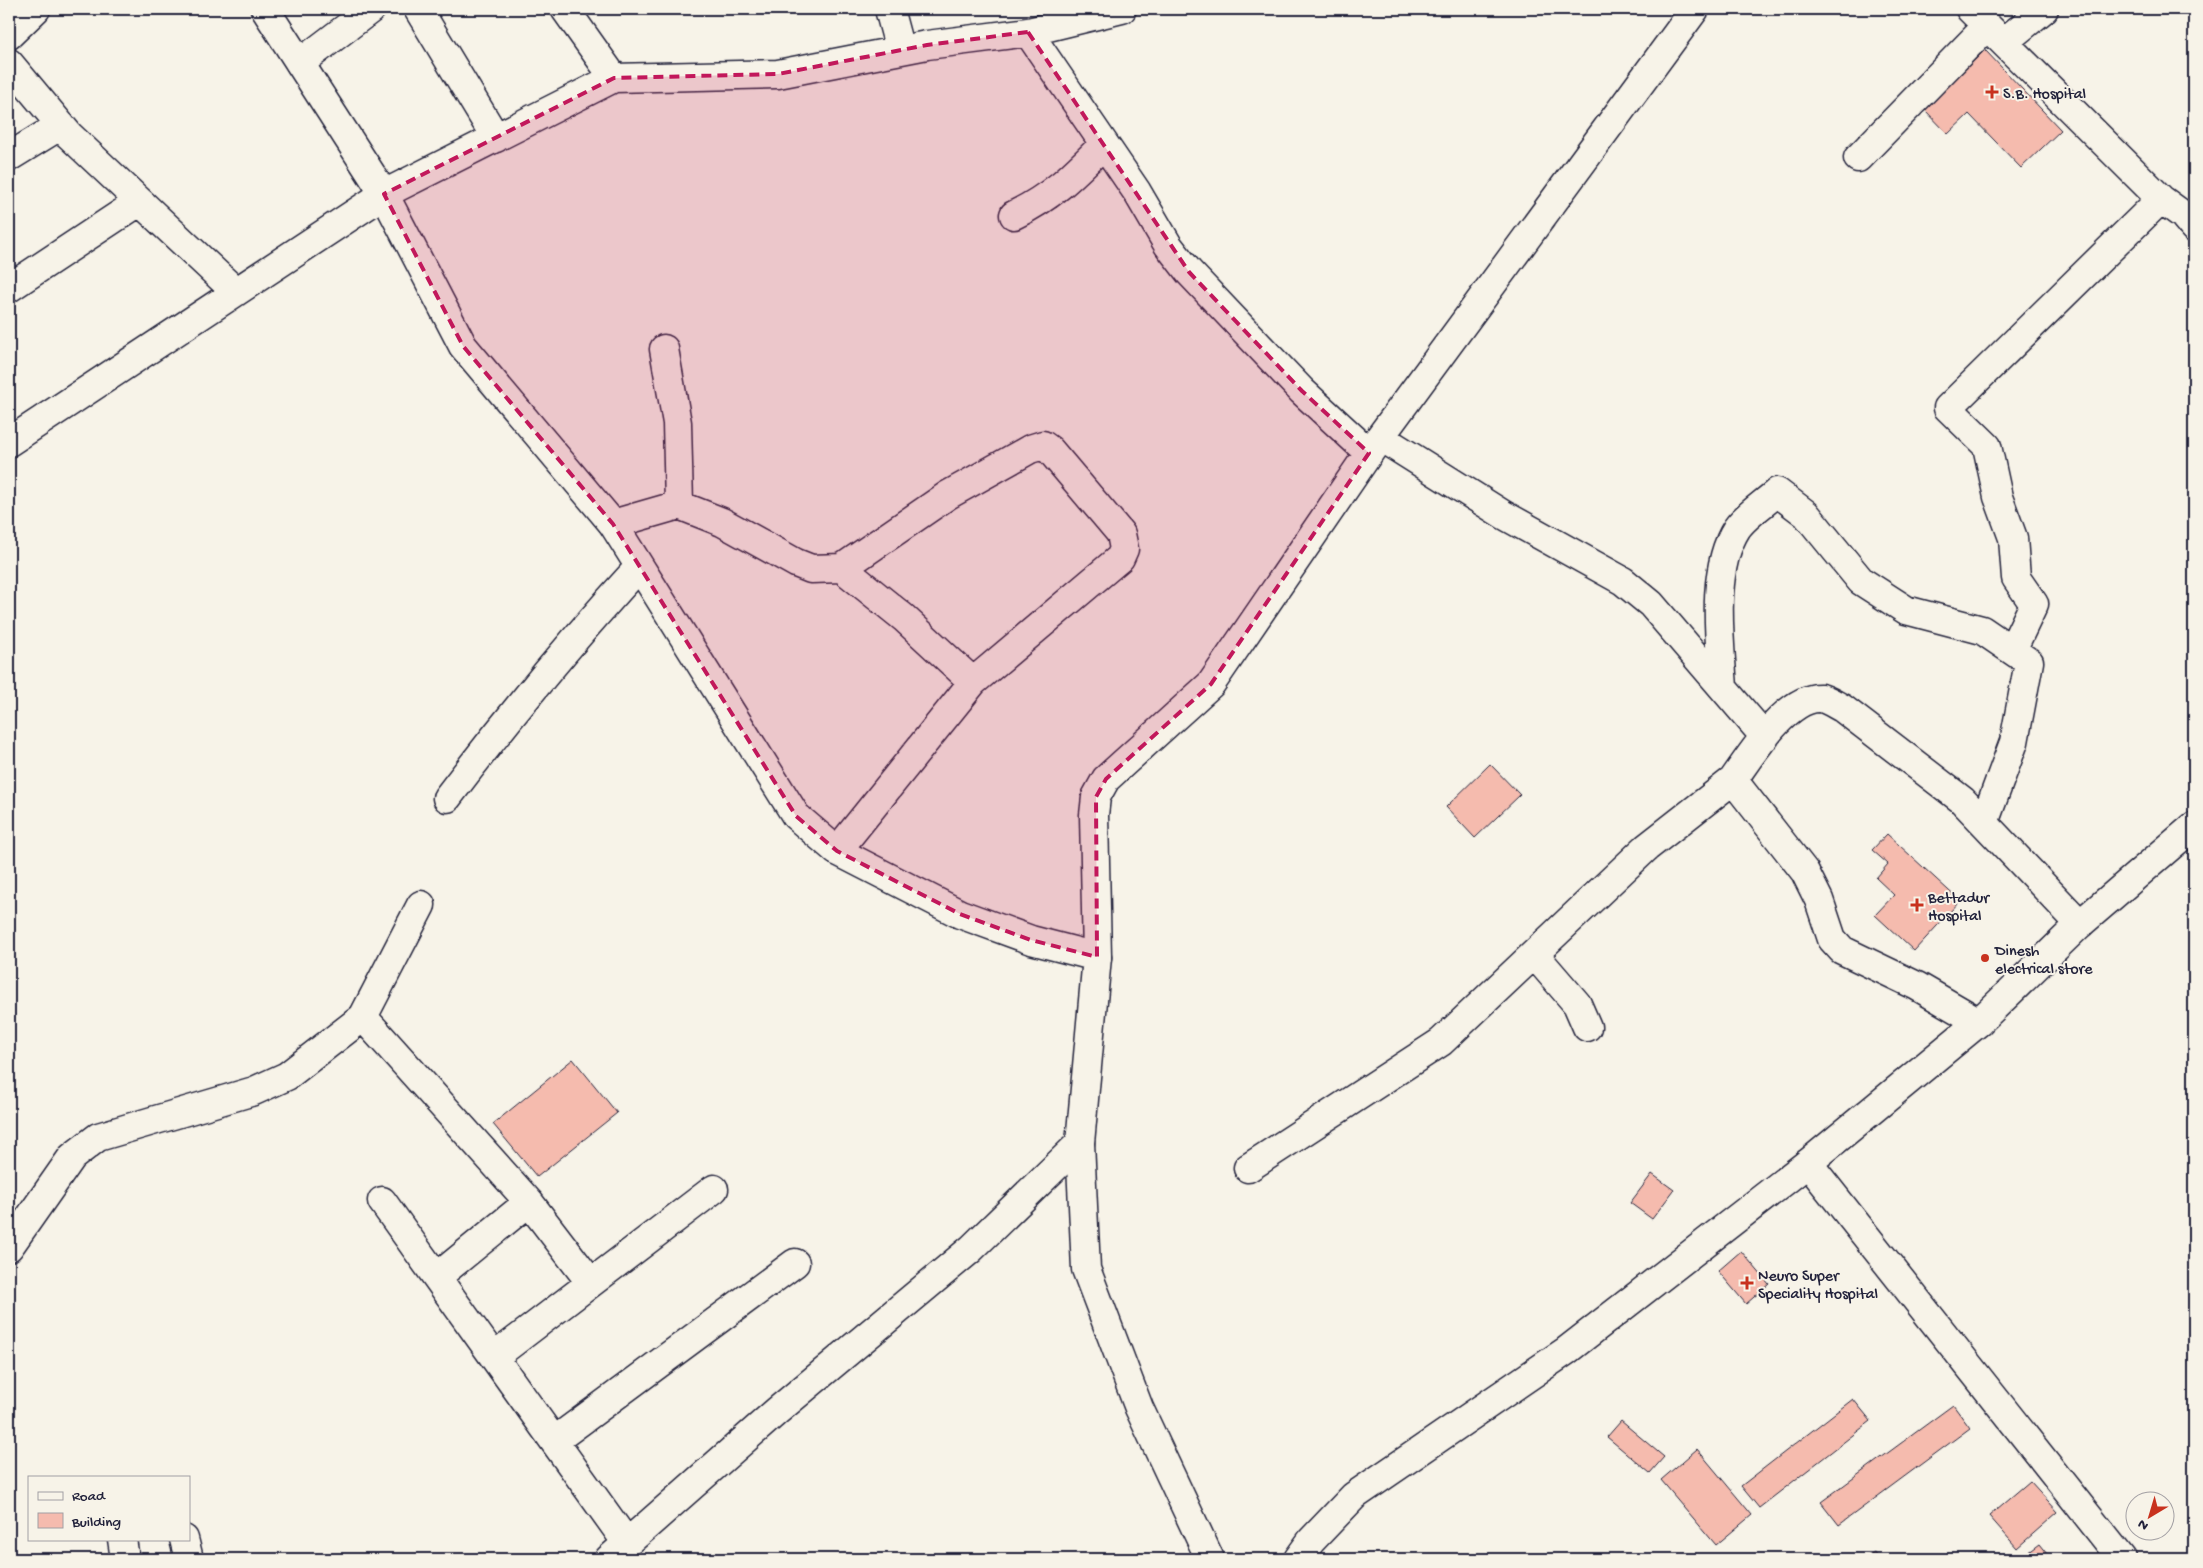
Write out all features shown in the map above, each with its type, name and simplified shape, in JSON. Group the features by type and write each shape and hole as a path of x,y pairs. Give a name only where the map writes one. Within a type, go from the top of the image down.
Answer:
{"street":[{"path":"9,35 36,9"},
{"path":"265,9 384,194 463,346 613,524 796,816 838,851 960,914 1031,940 1097,957"},
{"path":"300,63 371,9"},
{"path":"418,9 496,138"},
{"path":"565,9 614,78"},
{"path":"889,9 900,50"},
{"path":"9,442 384,194 614,78 778,74 900,50 1028,32 1122,9"},
{"path":"1210,1559 1139,1408 1086,1269 1080,1143 1097,957 1094,815 1100,791 1106,779 1211,684 1375,445 1695,9"},
{"path":"1858,158 1987,26 2044,9"},
{"path":"1987,26 2161,199 2190,216"},
{"path":"1028,32 1103,145 1137,192 1168,245 1189,272 1302,391 1375,445 1623,581 1651,604 1765,737"},
{"path":"9,63 61,125 236,292"},
{"path":"9,157 61,125"},
{"path":"1014,215 1040,203 1058,189 1103,145"},
{"path":"2012,650 2034,604 2016,578 2013,538 1998,497 1987,446 1948,408 2161,199"},
{"path":"9,288 140,202"},
{"path":"664,350 677,423 679,505"},
{"path":"613,524 679,505 722,522 803,566 811,569 842,568 948,494 1030,449 1043,446 1050,450 1122,534 1124,549 1120,558 973,682 838,851"},
{"path":"1723,688 1719,610 1724,560 1738,528 1777,492 1806,514 1861,581 1906,610 1982,630 2029,662 2014,742 1984,823"},
{"path":"447,798 509,716 585,625 639,567"},
{"path":"842,568 904,618 973,682"},
{"path":"1248,1168 1441,1042 1646,848 1733,780 1765,737 1794,706 1804,700 1822,698 1842,708 1962,800 2080,924"},
{"path":"1733,780 1805,872 1819,900 1832,939 1842,950 1917,986 1979,1022"},
{"path":"1298,1559 1311,1541 1354,1496 1566,1351 1808,1162 1979,1022 2080,924 2194,826"},
{"path":"9,1247 72,1157 98,1137 254,1091 287,1076 363,1017 421,905"},
{"path":"1534,954 1577,1004 1587,1027"},
{"path":"363,1017 529,1202 591,1282"},
{"path":"382,1201 554,1441 618,1551 777,1411 971,1249 1080,1143"},
{"path":"1808,1162 2122,1559"},
{"path":"494,1357 714,1189"},
{"path":"437,1277 529,1202"},
{"path":"554,1441 795,1263"},
{"path":"122,1540 125,1559"},
{"path":"184,1540 189,1559"}],"highlighted area":[{"path":"1028,32 1189,272 1302,391 1369,453 1211,684 1106,779 1096,797 1097,957 1031,940 960,914 837,851 796,816 613,524 463,346 384,194 614,78 778,74 927,45"}],"building":[{"path":"1985,50 2061,130 2021,168 1969,114 1948,134 1924,109"},
{"path":"1490,764 1520,795 1475,838 1446,807"},
{"path":"1887,834 1960,901 1914,951 1875,915 1894,895 1876,878 1888,864 1872,850"},
{"path":"573,1059 617,1113 537,1177 493,1124"},
{"path":"1652,1174 1674,1190 1652,1219 1630,1203"},
{"path":"1741,1251 1769,1284 1746,1304 1718,1271"},
{"path":"1853,1399 1871,1421 1759,1508 1741,1486"},
{"path":"1953,1405 1970,1428 1839,1525 1821,1502"},
{"path":"1621,1421 1664,1457 1650,1473 1607,1437"},
{"path":"1697,1449 1752,1515 1716,1545 1661,1480"},
{"path":"2030,1481 2058,1512 2017,1548 1989,1516"},
{"path":"2039,1544 2051,1559 2019,1559"},
{"path":"1874,1552 1879,1559 1864,1559"}],"place":[{"name":"S.B. Hospital","path":"1992,92"},
{"name":"Bettadur Hospital","path":"1917,905"},
{"name":"Dinesh electrical store","path":"1985,958"},
{"name":"Neuro Super Speciality Hospital","path":"1747,1283"}]}
